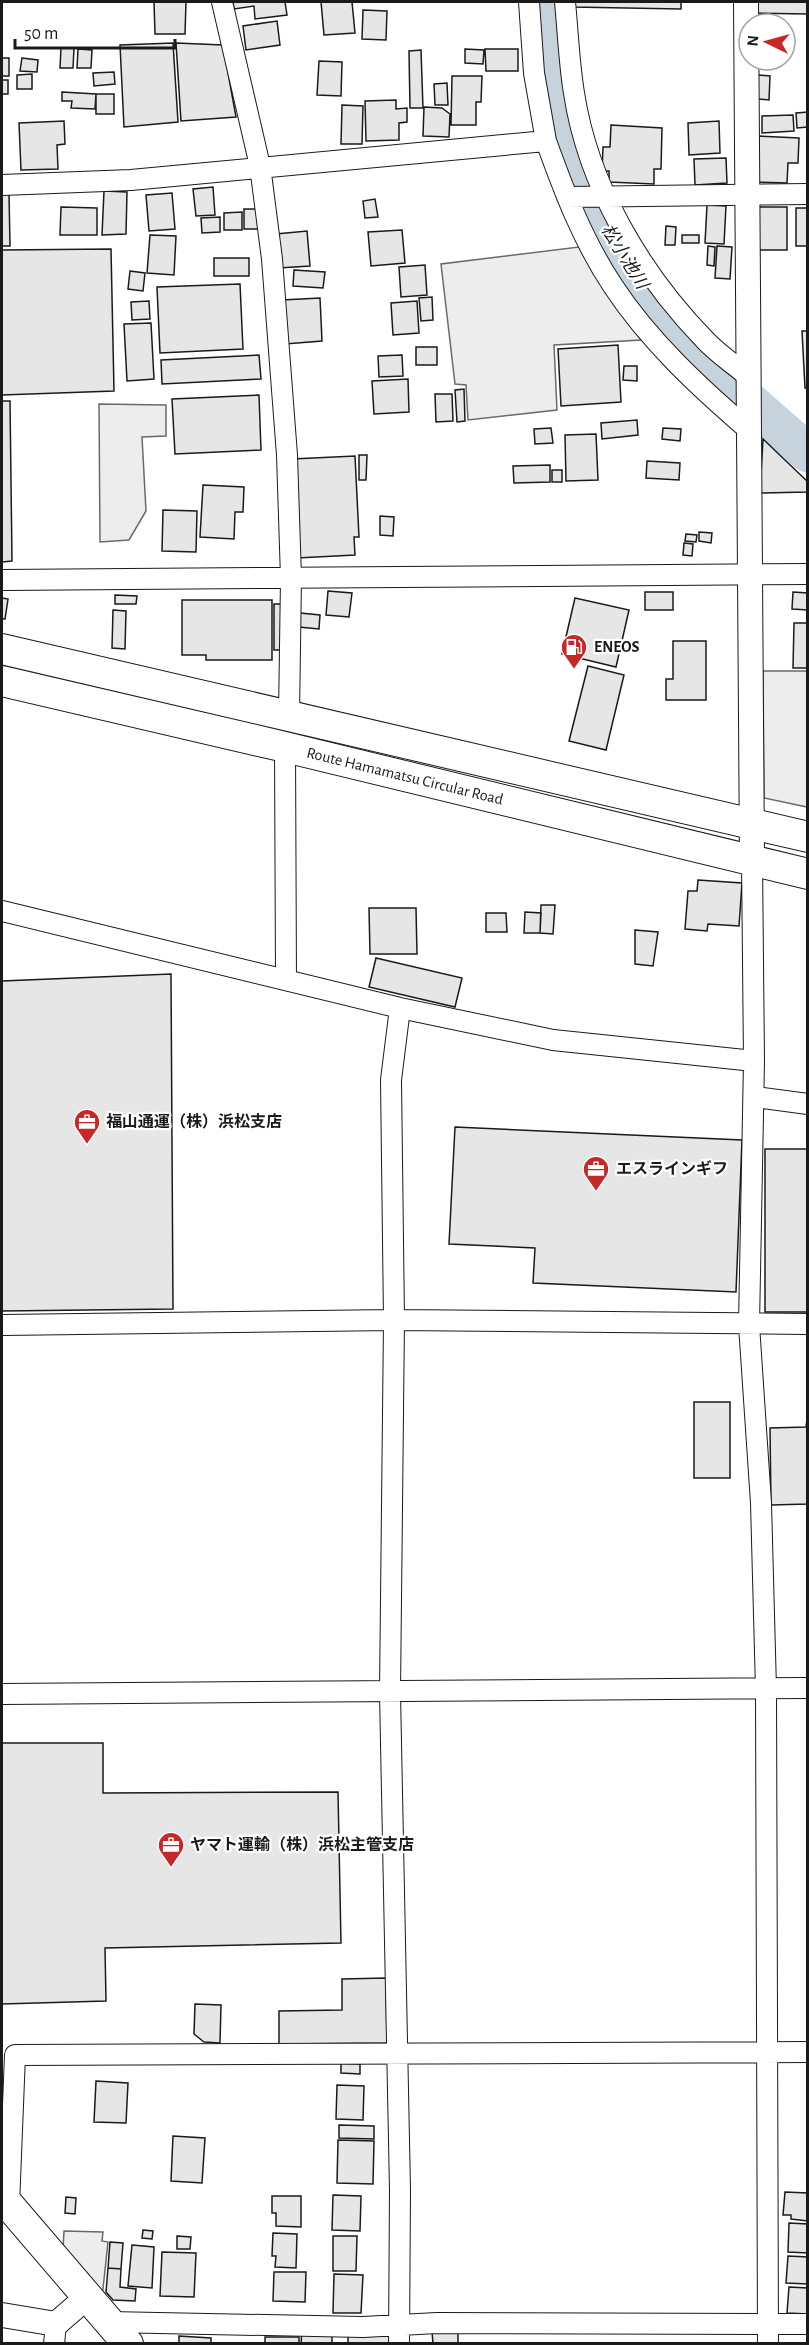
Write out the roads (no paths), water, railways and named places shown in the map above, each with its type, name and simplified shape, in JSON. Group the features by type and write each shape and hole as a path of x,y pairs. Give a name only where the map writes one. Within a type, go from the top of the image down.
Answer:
{"main road":[{"name":"Route Hamamatsu Circular Road","path":"2,649 807,837"},
{"name":"Route Hamamatsu Circular Road","path":"2,681 807,874"},
{"path":"5,2201 119,2333"}],"street":[{"path":"222,2 260,166 272,259 284,402 291,578 289,716"},
{"path":"529,2 534,73 546,141 567,197 608,278 653,338 750,424"},
{"path":"565,2 574,93 580,124 605,198 639,259 662,291 706,341 750,378"},
{"path":"746,2 754,1061 749,1325 761,1503 766,1689 768,2334"},
{"path":"2,186 131,180 260,166 546,141"},
{"path":"567,197 807,194"},
{"path":"2,580 807,574"},
{"path":"285,747 286,979"},
{"path":"2,911 400,1008 554,1040 754,1061"},
{"path":"399,2335 400,2190 390,1693 394,1320 391,1080 400,1008"},
{"path":"754,1097 807,1104"},
{"path":"2,1324 394,1320 807,1324"},
{"path":"2,1694 390,1693 807,1688"},
{"path":"5,2201 15,2055 807,2052"},
{"path":"2,2315 55,2334 87,2298"},
{"path":"119,2333 399,2335 436,2323 768,2334 807,2324"}],"waterway":[{"name":"松小池川","path":"550,2 558,76 572,145 596,210 613,243 633,276 665,320 716,372 808,453"}],"place":[{"name":"ENEOS","path":"574,670"},
{"name":"福山通運（株）浜松支店","path":"87,1145"},
{"name":"エスラインギフ","path":"596,1192"},
{"name":"ヤマト運輸（株）浜松主管支店","path":"171,1868"}]}
